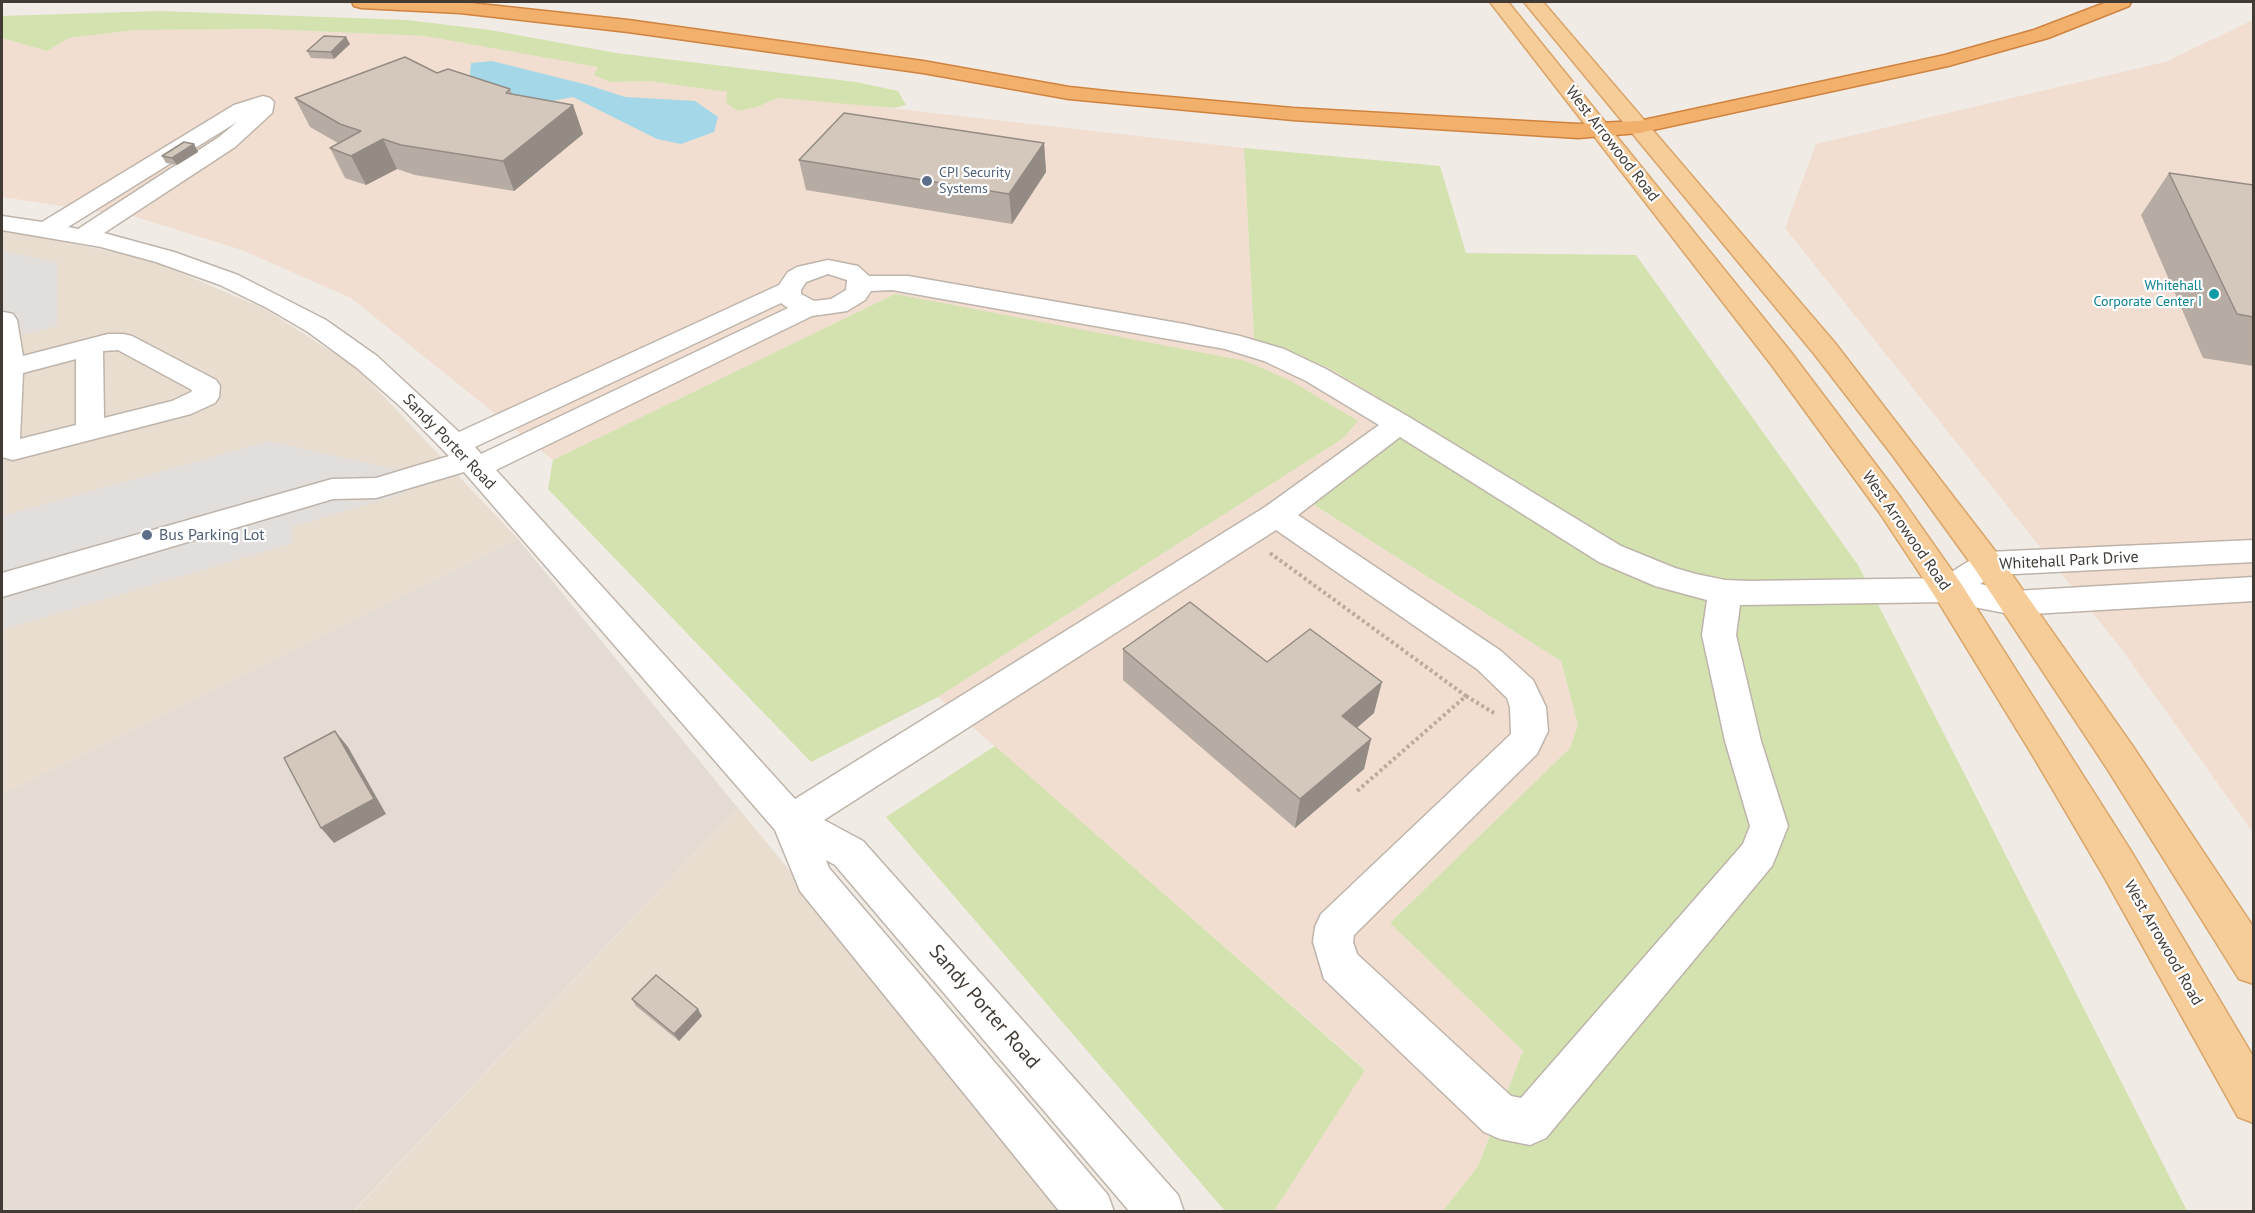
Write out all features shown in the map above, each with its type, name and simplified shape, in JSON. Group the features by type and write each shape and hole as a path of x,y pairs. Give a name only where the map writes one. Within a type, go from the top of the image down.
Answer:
{"highway":[{"path":"361,2 460,7 606,23 911,66 1069,93 1125,99 1293,114 1578,131 1639,127 1977,53 2041,34 2122,2"}],"main road":[{"name":"West Arrowood Road","path":"1539,8 1825,349 1903,449 1988,564 2119,756 2253,966"},
{"name":"West Arrowood Road","path":"1505,9 1780,357 1890,505 1948,590 2117,863 2253,1101"}],"street":[{"path":"48,229 242,110 263,102 261,112 227,142 83,236"},
{"name":"Sandy Porter Road","path":"2,223 83,236 165,257 229,280 317,326 367,362 412,402 467,458 791,821 814,879 1091,1212"},
{"path":"467,458 632,363 788,290 797,277 806,272 828,267 849,271 856,276 860,284 856,295 849,301 827,308 810,308 795,303 789,297 788,290"},
{"path":"860,284 892,282 908,284 1231,342 1297,365 1399,424 1610,554 1666,578 1725,592 1948,590 2015,603 2253,589"},
{"path":"2,585 332,489 376,488 467,458 654,383 810,308"},
{"path":"3,320 10,354 9,368 5,448 13,450 181,408 204,397 206,386 123,342 108,342 9,368"},
{"path":"90,347 90,430"},
{"path":"632,363 654,383"},
{"path":"791,821 1276,515 1399,424"},
{"path":"1276,515 1489,660 1521,690 1528,706 1530,731 1524,744 1335,927 1334,942 1339,965 1500,1116 1530,1122 1758,854 1769,826 1743,741 1719,635 1725,592"},
{"name":"Whitehall Park Drive","path":"1948,590 1988,564 2253,551"},
{"name":"Sandy Porter Road","path":"791,821 849,852 1161,1212"}],"path":[{"path":"1268,552 1466,696 1497,714"},
{"path":"1356,792 1466,696"}],"shaded area":[{"path":"2253,20 2253,833 2120,647 1785,228 1816,144 2165,62"},
{"path":"264,29 425,36 484,45 598,67 610,82 649,81 728,92 757,107 778,98 817,100 1244,148 1254,339 1329,368 1407,415 1307,501 1561,661 1578,725 1570,748 1390,923 1523,1051 1478,1166 1443,1211 1274,1211 1365,1069 938,697 1342,439 895,294 553,460 351,298 242,250 136,217 2,197 2,38 47,51 69,38 135,30"},
{"path":"2,230 148,259 265,309 357,368 518,539 2,794"},
{"path":"2,251 57,262 57,326 2,340"},
{"name":"Bus Parking Lot","path":"269,441 395,469 406,493 292,527 293,543 2,630 2,516"},
{"path":"518,539 738,808 353,1211 2,1212 2,794"},
{"path":"738,808 1071,1211 353,1212"}],"green space":[{"path":"160,11 407,20 490,30 616,53 856,82 898,91 906,105 894,108 778,98 757,107 738,111 726,103 727,92 649,81 610,82 594,75 598,67 425,36 264,29 135,30 69,38 47,51 2,38 2,16"},
{"path":"1244,148 1440,166 1466,253 1636,255 1858,565 2187,1211 1443,1211 1478,1166 1523,1051 1390,923 1570,748 1578,725 1561,661 1306,500 1407,415 1329,368 1254,339"},
{"path":"895,294 1246,361 1291,381 1358,421 1342,439 938,697 811,762 548,489 553,460"},
{"path":"995,746 1365,1070 1274,1211 1225,1211 886,817"}],"water":[{"path":"492,61 588,85 625,97 695,101 718,117 714,132 681,144 657,139 573,97 552,101 511,94 470,75 471,63"}],"building":[{"path":"324,36 346,37 331,52 307,51"},
{"path":"405,57 437,73 448,69 510,89 506,93 573,105 503,161 401,145 383,139 351,156 330,148 361,131 340,124 295,98"},
{"path":"844,113 1044,143 1009,194 799,160"},
{"path":"184,142 194,144 172,158 162,156"},
{"path":"2169,173 2253,185 2253,317 2237,314"},
{"path":"1190,602 1267,662 1310,629 1382,682 1342,716 1371,739 1300,799 1123,649"},
{"path":"335,731 374,799 321,828 284,758"},
{"path":"656,975 698,1009 674,1034 632,999"}],"place":[{"name":"CPI Security Systems","path":"927,181"},
{"name":"Whitehall Corporate Center I","path":"2214,294"},
{"name":"Bus Parking Lot","path":"147,535"}]}
